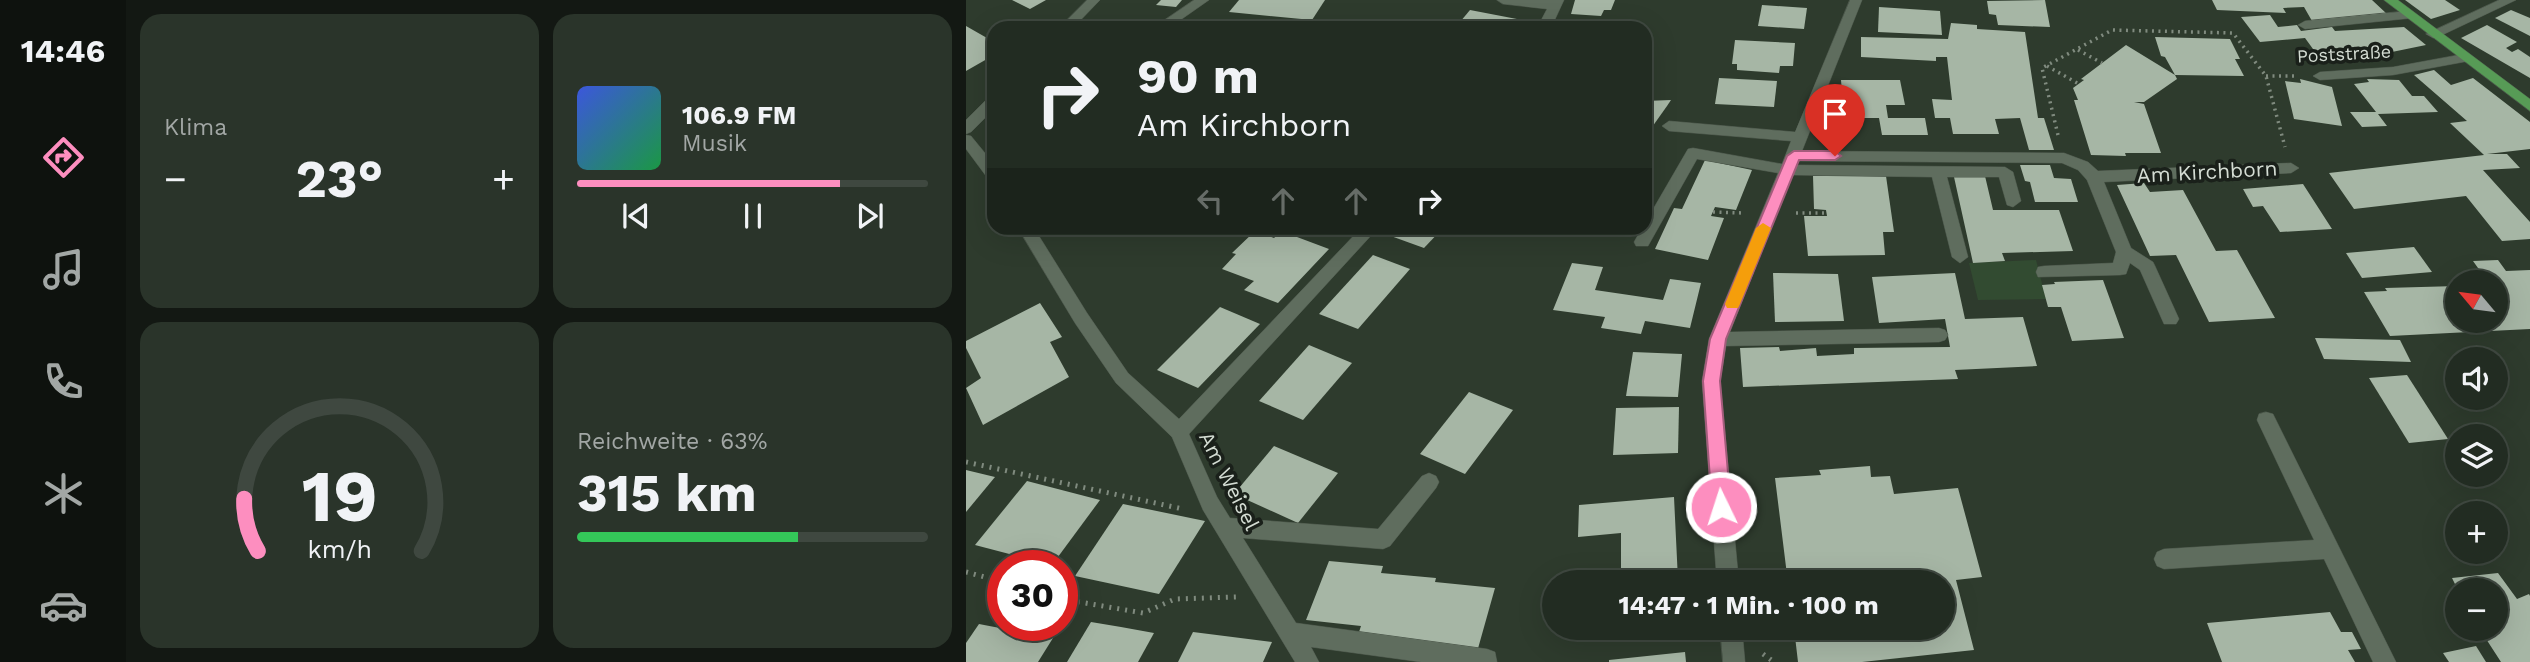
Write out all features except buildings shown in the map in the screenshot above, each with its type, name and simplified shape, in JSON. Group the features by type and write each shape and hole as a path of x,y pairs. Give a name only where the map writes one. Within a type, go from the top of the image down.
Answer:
{"main road":[{"name":"Poststraße","path":"2390,0 2530,106"}],"street":[{"path":"1073,21 1094,0"},
{"path":"1171,21 1203,0"},
{"path":"1503,0 1557,3 1548,21"},
{"path":"1727,570 1711,381 1718,339 1856,0"},
{"path":"2432,34 2510,0"},
{"path":"2305,25 2408,15"},
{"name":"Poststraße","path":"2320,76 2360,76 2409,70 2464,58"},
{"path":"966,130 987,108"},
{"path":"1669,126 1801,137"},
{"path":"966,140 987,166"},
{"path":"1652,225 1693,153 1791,163 1938,172 2006,172 2013,201"},
{"path":"1791,163 2064,158 2083,166 2094,177 2124,253 2120,269 2044,272"},
{"name":"Am Kirchborn","path":"2094,177 2291,168"},
{"path":"1938,172 1960,257"},
{"name":"Am Weisel","path":"1030,235 1122,377 1180,432 1210,503 1308,662"},
{"path":"1180,432 1363,235"},
{"path":"1642,242 1646,235"},
{"path":"2124,253 2147,266 2170,320"},
{"path":"1718,339 1939,335"},
{"path":"2266,420 2385,662"},
{"path":"1225,527 1383,539 1429,482"},
{"path":"2164,559 2330,549"},
{"path":"1290,633 1487,660"},
{"path":"1732,640 1734,662"}],"path":[{"name":"Am Kirchborn","path":"2047,66 2112,30 2233,33 2266,76 2291,168"},
{"path":"2077,50 2102,63"},
{"path":"2064,158 2042,68 2047,66 2079,84"},
{"name":"Poststraße","path":"2266,76 2320,76"},
{"path":"1713,212 1751,214"},
{"path":"1785,213 1826,213"},
{"path":"966,462 1187,510 1210,503"},
{"path":"966,572 987,578"},
{"path":"1078,602 1143,613 1175,599 1266,596"}],"green space":[{"path":"2036,260 2046,299 1978,300 1969,263"}],"slow traffic":[{"path":"1733,304 1763,228"}],"route":[{"path":"1721,507 1711,381 1718,339 1794,156 1835,156"}]}
